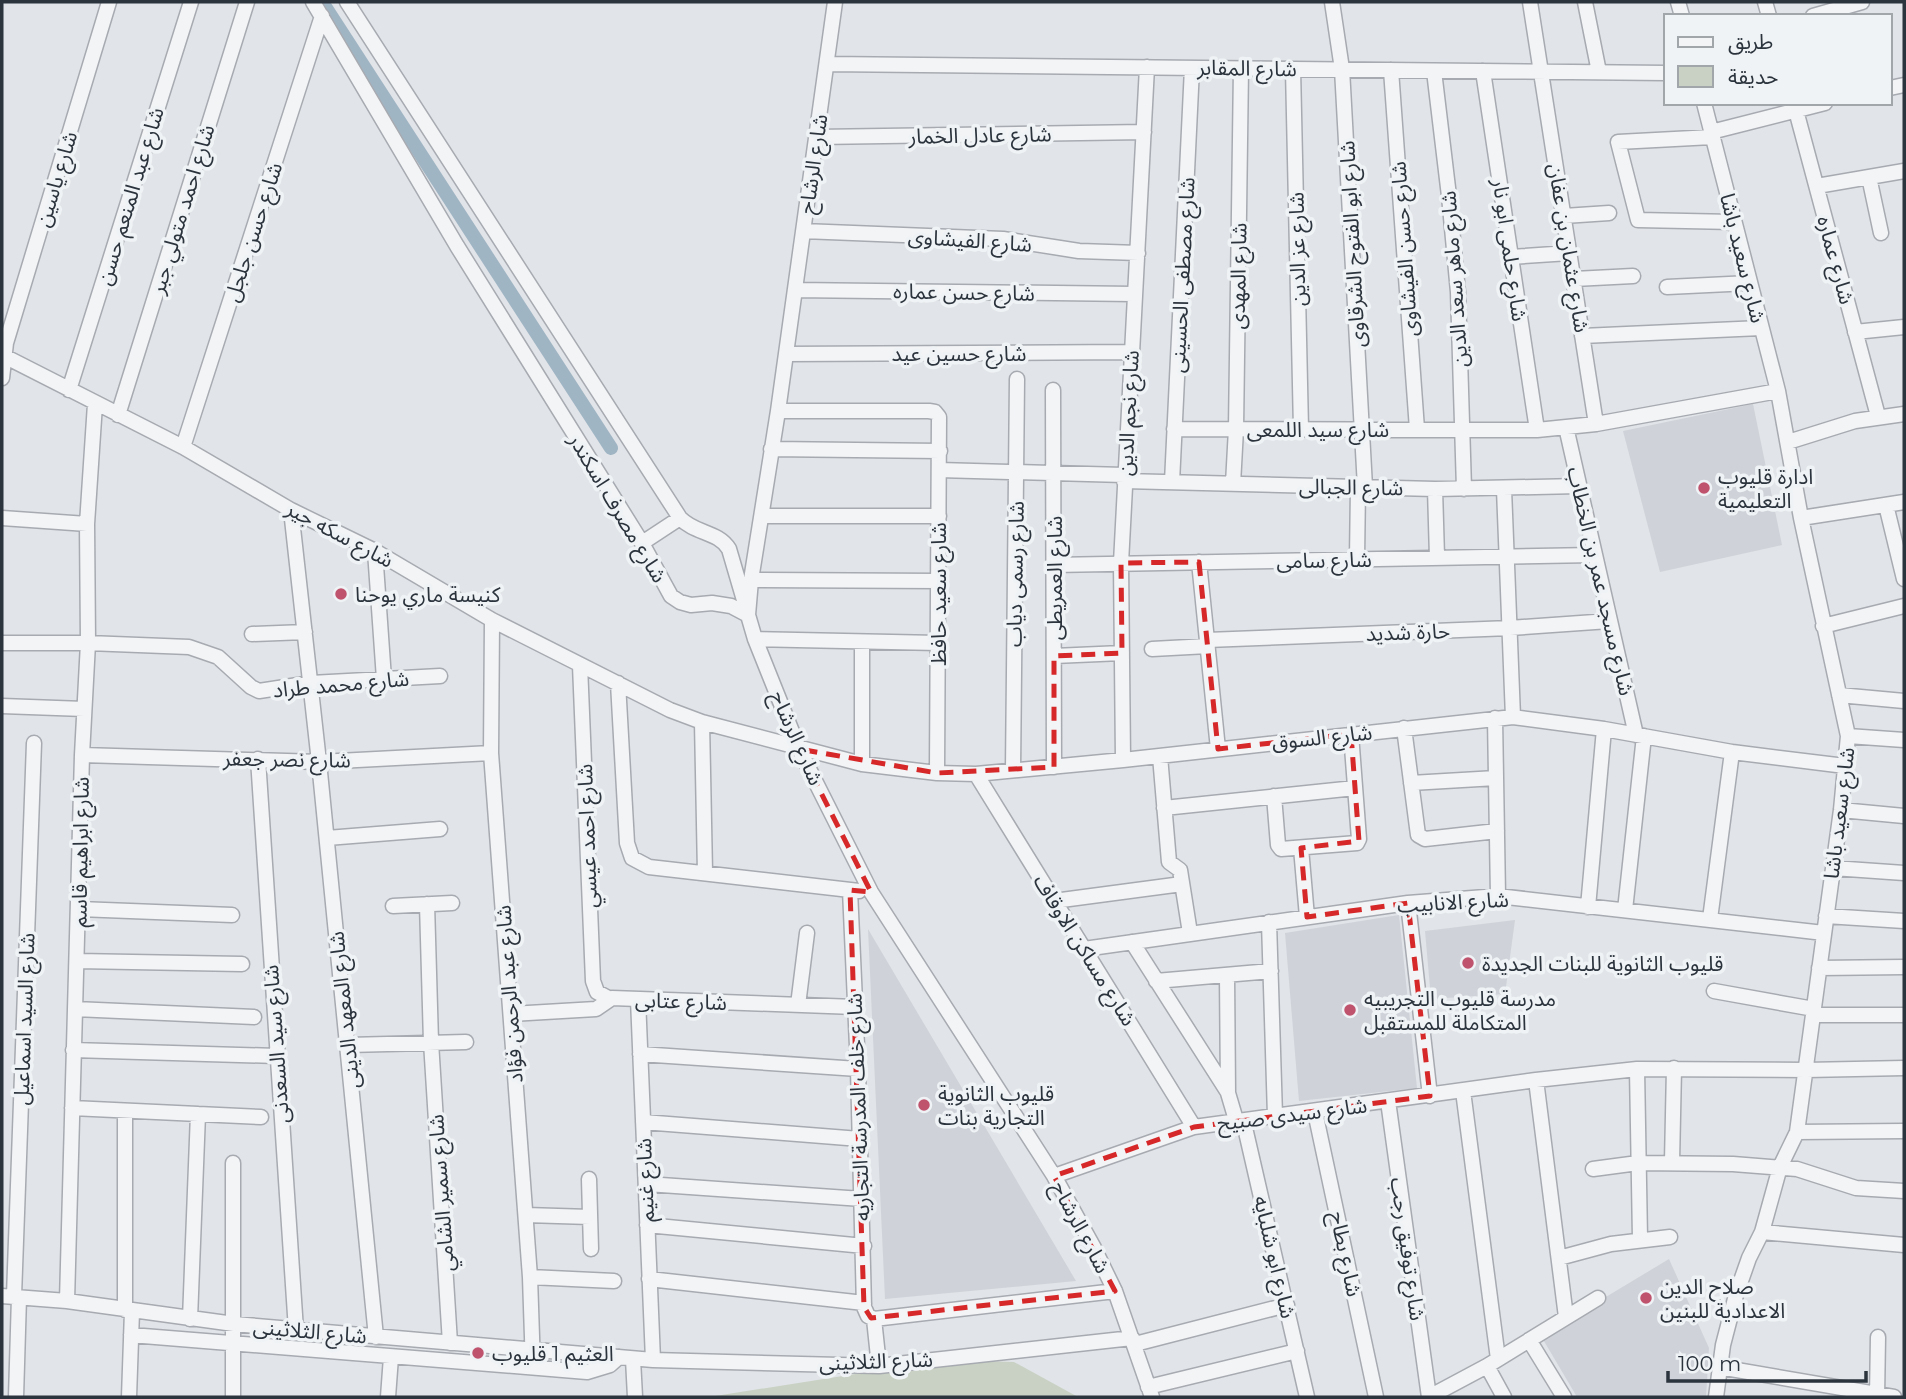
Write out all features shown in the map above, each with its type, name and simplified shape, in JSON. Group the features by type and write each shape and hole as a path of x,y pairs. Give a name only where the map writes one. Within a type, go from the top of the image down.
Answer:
{"street":[{"name":"شارع ياسين","path":"2,378 6,343 109,2"},
{"name":"شارع عبد المنعم حسن","path":"69,390 191,2"},
{"name":"شارع احمد متولي جبر","path":"118,415 247,2"},
{"name":"شارع مصرف اسكندر","path":"313,2 457,246 642,543 671,596 691,605 722,604 748,615"},
{"path":"347,2 680,518 695,530 719,538 729,549 748,615"},
{"name":"شارع الرشاح","path":"835,2 748,615 799,749 871,892 1054,1176 1115,1291 1150,1392"},
{"name":"شارع ابو الفتوح الشرقاوى","path":"1332,2 1342,69 1361,429 1362,487 1357,559"},
{"name":"شارع عثمان بن عفان","path":"1530,2 1596,424"},
{"path":"1585,2 1599,72"},
{"path":"1820,14 1862,2"},
{"name":"شارع حسن جلجل","path":"183,447 322,16"},
{"name":"شارع المقابر","path":"827,64 1664,73"},
{"name":"شارع نجم الدين","path":"1123,760 1121,564 1147,67"},
{"name":"شارع مصطفى الحسينى","path":"1172,482 1192,68"},
{"name":"شارع المهدى","path":"1233,484 1241,68"},
{"name":"شارع عز الدين","path":"1293,69 1301,429"},
{"name":"شارع حسن الفيشاوى","path":"1391,70 1417,429"},
{"name":"شارع ماهر سعد الدين","path":"1434,71 1454,244 1464,489"},
{"name":"شارع حلمى ابو نار","path":"1483,71 1536,430"},
{"name":"شارع سعيد باشا","path":"1704,105 1778,391 1801,518 1847,736 1841,810 1797,1132 1780,1167 1762,1232 1736,1294 1719,1367 1716,1397"},
{"path":"1734,222 1638,220 1618,141 1712,135 1795,107"},
{"name":"شارع عماره","path":"1795,107 1878,416"},
{"name":"شارع عادل الخمار","path":"817,137 1144,132"},
{"path":"1817,186 1904,171"},
{"path":"1869,177 1881,233"},
{"path":"1563,216 1609,213"},
{"name":"شارع الفيشاوى","path":"803,231 1003,239 1079,251 1138,253"},
{"path":"1511,257 1569,253"},
{"path":"1574,279 1633,276"},
{"path":"1667,287 1750,283"},
{"name":"شارع حسن عماره","path":"795,290 1134,294"},
{"path":"1855,332 1904,327"},
{"path":"1582,336 1761,328"},
{"name":"شارع حسين عيد","path":"786,354 1131,352"},
{"name":"شارع سكه جير","path":"4,356 183,447 291,510 375,551 492,620 670,710 702,722 799,749"},
{"name":"شارع رسمى دياب","path":"1013,770 1017,379"},
{"name":"شارع العمريطى","path":"1053,390 1054,767"},
{"name":"شارع سيد اللمعى","path":"1174,429 1536,430 1596,424 1778,391"},
{"name":"شارع ابراهيم قاسم","path":"67,1301 82,755 88,643 87,524 96,404"},
{"name":"شارع سعيد حافظ","path":"778,411 929,411 937,414 940,419 937,773"},
{"path":"1788,442 1832,426 1878,416 1904,414"},
{"name":"شارع مسجد عمر بن الخطاب","path":"1566,428 1609,621 1640,736 1625,910"},
{"path":"771,449 940,451"},
{"name":"شارع الجبالى","path":"939,470 1016,471 1233,484 1435,489 1579,486"},
{"path":"1435,489 1437,557"},
{"path":"1504,489 1513,717"},
{"path":"1801,518 1904,502"},
{"path":"1886,505 1904,579"},
{"name":"شارع المعهد الدينى","path":"291,510 327,838 376,1337"},
{"path":"762,516 939,516"},
{"path":"2,518 87,524"},
{"path":"642,543 680,518"},
{"path":"375,551 384,679"},
{"name":"شارع سامى","path":"1054,565 1594,555"},
{"path":"1199,562 1218,749"},
{"path":"751,580 939,580"},
{"path":"1823,626 1904,606"},
{"name":"شارع عبد الرحمن فؤاد","path":"492,620 491,753 526,1214 533,1367"},
{"name":"حارة شديد","path":"1152,649 1208,643 1609,621"},
{"path":"252,634 305,632"},
{"path":"755,639 938,643"},
{"path":"862,642 862,764"},
{"name":"شارع محمد طراد","path":"2,643 189,647 218,657 259,691 311,683 440,676"},
{"path":"1054,656 1122,653"},
{"name":"شارع احمد عيسي","path":"580,665 593,981 597,992 610,999"},
{"path":"618,683 627,843 632,858 649,866 871,892"},
{"path":"1839,695 1904,701"},
{"path":"2,706 84,709"},
{"name":"شارع السوق","path":"799,749 862,764 937,773 976,774 1513,717 1604,729 1732,752 1846,766"},
{"path":"1495,718 1497,896"},
{"path":"702,722 705,873"},
{"path":"1404,728 1417,832 1420,837 1425,839 1497,831"},
{"path":"1588,907 1604,729"},
{"path":"1274,796 1279,846 1282,849 1358,842 1352,734"},
{"path":"1847,736 1904,740"},
{"name":"شارع السيد اسماعيل","path":"16,1397 12,1296 34,743"},
{"path":"1710,919 1732,752"},
{"name":"شارع نصر جعفر","path":"82,755 319,762 491,753"},
{"path":"1160,756 1169,862 1180,870 1190,933"},
{"name":"شارع سيد السعدنى","path":"258,759 296,1330"},
{"name":"شارع مساكن الاوقاف","path":"976,774 1194,1126"},
{"path":"1411,783 1496,778"},
{"path":"1164,808 1355,788"},
{"path":"1841,810 1904,816"},
{"path":"327,838 440,829"},
{"path":"1301,848 1307,916"},
{"path":"1833,868 1904,873"},
{"path":"1054,901 1182,884"},
{"name":"شارع خلف المدرسة التجاريه","path":"850,890 864,1303"},
{"name":"شارع الانابيب","path":"1084,949 1408,903 1497,896 1824,933"},
{"path":"393,906 452,903"},
{"path":"1408,903 1430,1096"},
{"name":"شارع سمير الشامي","path":"427,904 431,1042 450,1343"},
{"path":"79,909 232,915"},
{"path":"1826,916 1904,921"},
{"path":"1269,922 1275,1116"},
{"path":"798,1005 807,933"},
{"path":"1132,942 1228,1093"},
{"path":"77,961 242,964"},
{"path":"1819,968 1904,967"},
{"path":"1156,981 1271,971"},
{"path":"1227,975 1228,1093"},
{"path":"1714,991 1813,1012 1904,1015"},
{"name":"شارع عتابى","path":"511,1014 596,1009 610,999 855,1007"},
{"name":"شارع غنيم","path":"638,999 653,1360"},
{"path":"75,1009 254,1017"},
{"path":"348,1045 466,1042"},
{"path":"73,1050 277,1056"},
{"path":"640,1054 858,1069"},
{"path":"1672,1162 1674,1068"},
{"name":"شارع سيدى صبيح","path":"1054,1176 1194,1126 1315,1112 1536,1080 1637,1069 1904,1068"},
{"path":"1637,1069 1640,1240"},
{"path":"1536,1080 1566,1317"},
{"path":"1463,1091 1492,1362 1504,1397"},
{"name":"شارع ابو شلبايه","path":"1228,1093 1236,1120 1247,1132 1307,1397"},
{"name":"شارع توفيق رجب","path":"1388,1101 1429,1397"},
{"path":"72,1108 261,1117"},
{"path":"125,1111 128,1310 131,1335 129,1397"},
{"name":"شارع بطاح","path":"1315,1112 1376,1397"},
{"path":"190,1319 198,1114"},
{"path":"643,1122 860,1139"},
{"path":"1797,1132 1904,1130"},
{"path":"1592,1169 1672,1162 1780,1167 1814,1174 1847,1187 1904,1191"},
{"path":"233,1163 233,1397"},
{"path":"589,1179 591,1249"},
{"path":"647,1184 862,1199"},
{"path":"526,1214 590,1217"},
{"path":"647,1225 864,1246"},
{"path":"1762,1232 1904,1245"},
{"path":"1559,1258 1640,1240 1670,1237"},
{"path":"530,1277 614,1281"},
{"path":"649,1279 864,1303 866,1313 874,1319 1115,1291"},
{"name":"شارع الثلاثينى","path":"12,1296 234,1324 626,1358 879,1366 1134,1341 1287,1304"},
{"path":"1429,1397 1598,1298"},
{"path":"874,1319 879,1366"},
{"name":"شارع الثلاثينى","path":"131,1335 587,1372 626,1358"},
{"path":"1877,1396 1878,1337"},
{"path":"1529,1340 1564,1397"},
{"path":"1150,1392 1297,1351"},
{"path":"388,1397 391,1357"},
{"path":"626,1358 635,1397"},
{"path":"1719,1367 1894,1397"}],"highlighted area":[{"path":"1199,562 1218,749 1351,734 1359,841 1301,848 1307,917 1408,903 1430,1096 1194,1127 1054,1176 1115,1291 871,1318 864,1307 850,890 871,892 799,749 937,773 1054,767 1054,656 1122,653 1121,563"}],"shaded area":[{"name":"ادارة قليوب التعليمية","path":"1753,404 1782,545 1660,572 1623,431"},
{"name":"مدرسة قليوب التجريبيه المتكاملة للمستقبل","path":"1399,915 1417,1088 1299,1101 1285,933"},
{"name":"قليوب الثانوية للبنات الجديدة","path":"1515,920 1505,994 1431,999 1425,931"},
{"name":"قليوب الثانوية التجارية بنات","path":"868,929 1076,1281 885,1299"},
{"name":"صلاح الدين الاعدادية للبنين","path":"1669,1259 1709,1348 1706,1397 1577,1397 1541,1336"}],"green space":[{"path":"944,1360 1014,1362 1078,1397 709,1397"}],"waterway":[{"path":"322,2 611,448"}],"place":[{"name":"ادارة قليوب التعليمية","path":"1704,488"},
{"name":"كنيسة ماري يوحنا","path":"341,594"},
{"name":"قليوب الثانوية للبنات الجديدة","path":"1468,963"},
{"name":"مدرسة قليوب التجريبيه المتكاملة للمستقبل","path":"1350,1010"},
{"name":"قليوب الثانوية التجارية بنات","path":"924,1105"},
{"name":"صلاح الدين الاعدادية للبنين","path":"1646,1298"},
{"name":"العثيم 1 قليوب","path":"478,1353"}]}
